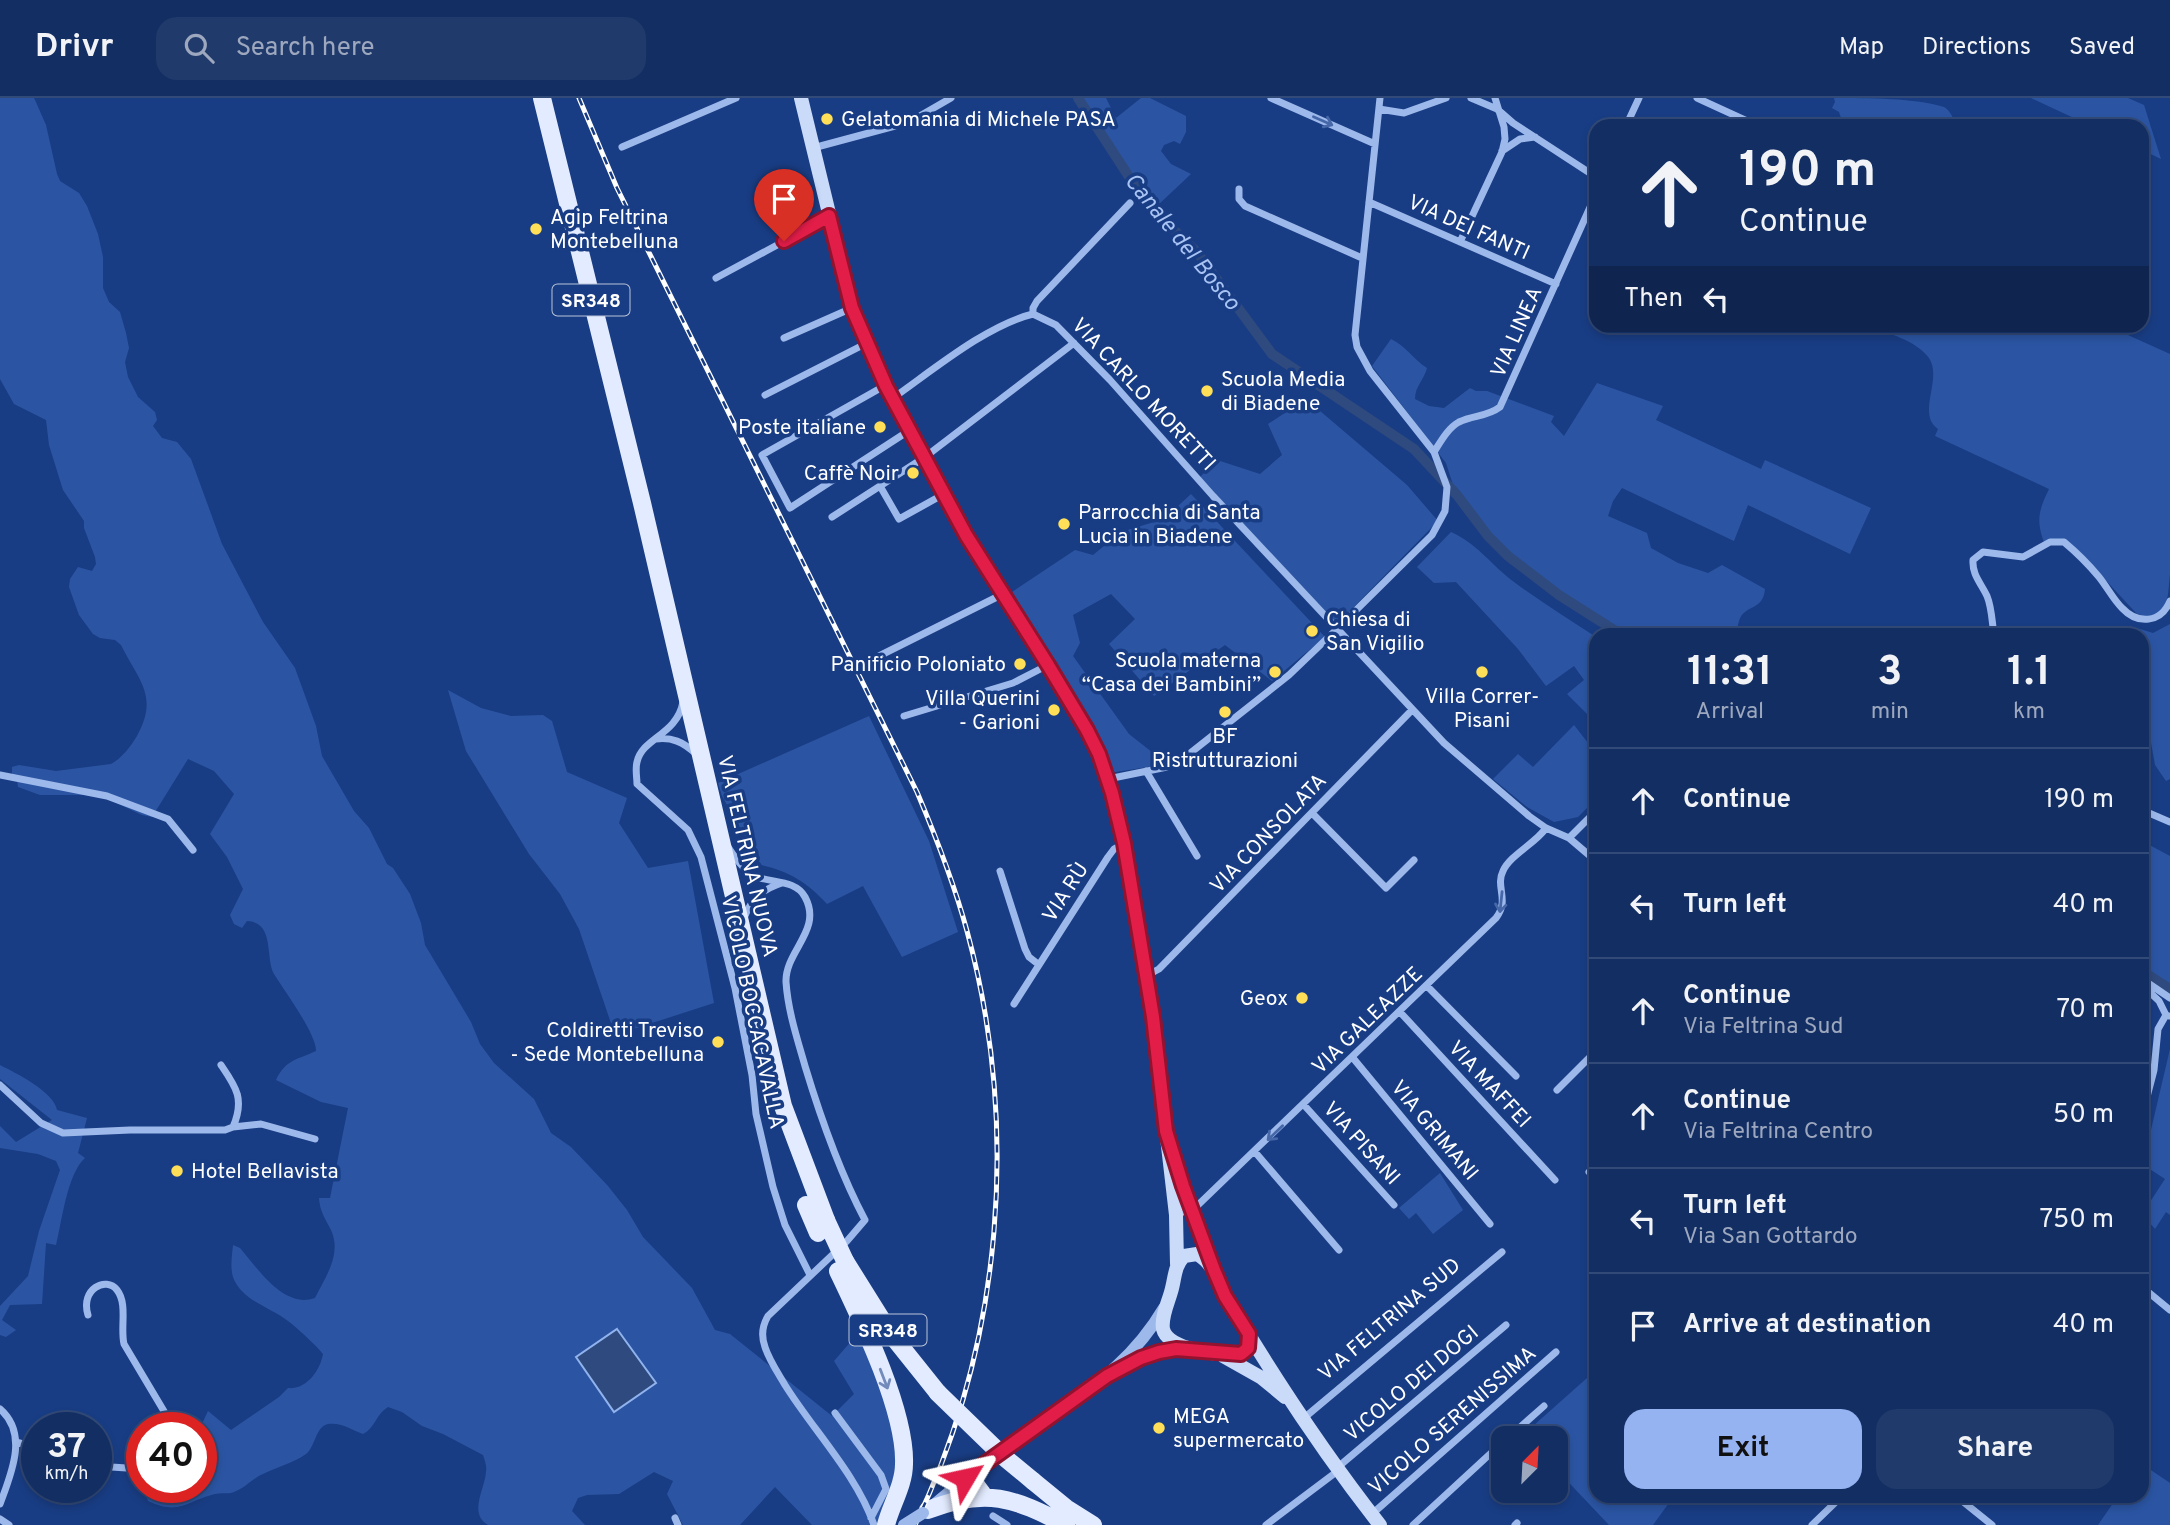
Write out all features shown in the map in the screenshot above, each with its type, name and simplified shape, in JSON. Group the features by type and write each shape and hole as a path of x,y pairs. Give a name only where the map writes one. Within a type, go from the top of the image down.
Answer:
{"main road":[{"name":"VIA FELTRINA NUOVA","path":"542,98 686,688 783,1106 822,1227 842,1266 890,1333 938,1393 1004,1457 1066,1508 1093,1525"},
{"path":"801,98 852,308 889,392 966,535 1087,730 1108,779 1124,843 1146,976 1176,1215 1177,1265 1163,1321 1166,1335 1171,1342 1191,1349 1233,1355 1244,1353 1249,1345 1249,1334"},
{"path":"1166,1131 1191,1209 1225,1296 1302,1416 1376,1520"},
{"path":"1177,1265 1184,1256 1192,1253 1202,1256 1214,1270"},
{"path":"842,1266 899,1426 904,1464 899,1489 877,1523"},
{"path":"1219,1353 1270,1384 1302,1416"},
{"path":"973,1473 973,1481 992,1497"},
{"path":"926,1511 944,1503 992,1497 1019,1501 1066,1525"}],"street":[{"path":"622,146 736,98"},
{"path":"813,148 895,126 918,117 951,98"},
{"path":"1270,98 1375,144"},
{"path":"1108,779 1167,768 1184,758 1289,674 1338,628 1432,535 1446,511 1447,487 1434,452 1370,371 1357,347 1355,323 1380,98"},
{"path":"1379,109 1404,113 1446,98"},
{"path":"1471,98 1497,110 1589,172"},
{"path":"1460,242 1502,152 1504,127 1495,98"},
{"path":"1629,119 1639,98"},
{"path":"1697,98 1743,119"},
{"path":"1502,152 1520,139 1535,137"},
{"path":"1239,189 1239,199 1245,206 1362,258"},
{"name":"VIA DEI FANTI","path":"1368,202 1556,284"},
{"path":"910,429 790,508 762,454 889,392 1013,319 1033,314 1037,301 1130,203"},
{"name":"VIA LINEA","path":"1434,452 1449,430 1458,423 1492,413 1500,407 1589,210"},
{"path":"716,278 829,216"},
{"path":"784,338 852,308"},
{"name":"VIA CARLO MORETTI","path":"1033,314 1056,325 1444,743 1529,816 1546,828 1569,838 1589,855"},
{"path":"765,395 867,343"},
{"path":"832,517 925,457 1074,344"},
{"path":"880,486 899,519 944,494"},
{"path":"1993,628 1988,598 1973,567 1977,554 1983,552 2023,557 2057,540 2064,542 2098,576 2123,609 2131,615 2147,621 2155,619 2167,608 2170,601"},
{"path":"867,662 1003,594"},
{"path":"904,716 1013,683 1048,665"},
{"path":"655,739 677,721 686,688"},
{"name":"VIA CONSOLATA","path":"1146,976 1159,969 1412,710"},
{"path":"655,739 669,738 686,745 703,762"},
{"name":"VICOLO BOCCACAVALLA","path":"655,739 640,753 637,761 637,784 688,830 701,857 734,988 772,1187 785,1225 810,1275"},
{"path":"1146,771 1197,856"},
{"path":"0,775 107,796 168,819 193,850"},
{"path":"714,810 729,849 744,869 756,877 783,883"},
{"path":"1312,813 1386,888 1414,860"},
{"path":"2149,813 2170,822"},
{"path":"1569,838 1589,818"},
{"name":"VIA GALEAZZE","path":"1176,1215 1198,1205 1255,1152 1498,915 1503,901 1503,871 1546,828"},
{"name":"VIA RÙ","path":"1014,1004 1108,857 1124,843"},
{"name":"VIA RÙ","path":"1000,871 1029,957 1038,964"},
{"path":"741,928 751,903 765,889 783,883"},
{"name":"VICOLO BOCCACAVALLA","path":"783,883 796,887 805,896 811,920 786,978 792,1023 835,1158 865,1220 847,1241 768,1316 762,1334 764,1345 789,1391 857,1488 877,1523"},
{"path":"2149,984 2170,998"},
{"path":"1427,986 1516,1076"},
{"path":"2149,992 2168,1015 2158,1028 2154,1070 2149,1089"},
{"name":"VIA MAFFEI","path":"1400,1012 1555,1180"},
{"name":"VIA GRIMANI","path":"1353,1058 1490,1224"},
{"path":"1557,1090 1589,1058"},
{"path":"221,1065 237,1089 239,1098 233,1127"},
{"path":"0,1085 41,1124 63,1133 225,1130 261,1124 315,1139"},
{"name":"VIA PISANI","path":"1304,1105 1394,1205"},
{"path":"1255,1152 1339,1250"},
{"name":"VIA FELTRINA SUD","path":"1302,1416 1502,1252"},
{"path":"88,1315 88,1292 105,1285 117,1289 122,1304 124,1344 164,1412"},
{"path":"2149,1293 2170,1310"},
{"path":"904,1525 1107,1376 1142,1340 1169,1298"},
{"name":"VICOLO DEI DOGI","path":"1266,1525 1339,1469 1506,1325"},
{"path":"1107,1376 1159,1352 1191,1349"},
{"name":"VICOLO SERENISSIMA","path":"1376,1520 1556,1352"},
{"path":"1521,1426 1544,1406"},
{"path":"0,1409 13,1423 17,1442 0,1504"},
{"path":"835,1413 881,1475 887,1489 877,1523"},
{"path":"17,1442 21,1443"},
{"path":"1413,1525 1491,1453"},
{"path":"1812,1525 1835,1503"},
{"path":"1966,1505 1992,1525"},
{"path":"993,1516 1007,1525"},
{"path":"0,1519 9,1525"}],"shaded area":[{"path":"0,98 34,98 46,125 60,181 79,193 98,234 103,257 103,288 109,302 120,312 126,333 129,348 125,362 128,377 138,397 155,412 157,420 153,426 162,438 177,442 191,459 222,544 263,622 295,668 316,726 322,756 354,811 369,828 387,864 393,868 410,894 421,923 425,945 471,1022 480,1044 494,1063 534,1099 551,1133 571,1147 608,1186 643,1237 692,1288 715,1330 730,1334 832,1416 854,1394 834,1361 860,1331 893,1399 896,1469 891,1493 879,1525 812,1525 775,1487 740,1525 683,1525 667,1494 673,1481 654,1472 619,1494 587,1495 578,1498 572,1511 585,1525 488,1525 482,1520 478,1507 486,1470 483,1455 388,1407 363,1434 337,1424 328,1424 320,1429 306,1454 259,1476 233,1492 217,1494 217,1418 231,1430 288,1388 306,1383 319,1367 323,1354 288,1321 250,1298 237,1285 232,1269 233,1245 240,1248 263,1276 282,1293 304,1300 315,1298 328,1273 335,1248 319,1198 330,1198 348,1108 321,1102 276,1080 288,1064 316,1051 315,1044 306,1024 274,974 268,941 262,927 247,921 242,928 234,924 230,915 243,889 227,857 210,834 234,794 214,771 188,759 152,817 108,799 86,795 40,795 18,787 12,767 19,765 56,771 111,764 126,752 137,736 146,710 146,699 140,679 121,645 115,640 93,634 79,615 69,587 70,579 78,567 92,571 96,564 84,521 63,490 49,445 46,420 14,404 0,379"},
{"path":"1081,98 1106,98 1116,118 1141,98 1150,98 1186,116 1186,132 1180,144 1174,141 1164,145 1161,151 1171,164 1191,174 1158,205 1114,152"},
{"path":"1834,98 1919,102 1944,107 1953,119 1841,119 1839,112 1832,108"},
{"path":"2031,98 2128,98 2144,105 2148,119 2076,119"},
{"path":"2149,121 2161,159 2149,153"},
{"path":"1889,333 2124,333 2170,354 2170,573 2163,612 2147,618 2136,613 2077,549 2066,542 2045,545 2039,517 2049,489 1935,436 1938,429 1929,415 1933,366 1917,346"},
{"path":"1391,339 1427,368 1416,390 1415,399 1429,406 1444,408 1470,388 1487,391 1554,416 1551,422 1564,436 1597,383 1663,406 1656,420 1761,469 1765,460 1871,508 1850,554 1748,505 1734,541 1622,488 1613,501 1608,516 1647,533 1651,548 1678,563 1708,573 1722,565 1765,589 1758,604 1740,618 1738,628 1609,628 1516,565 1485,535 1480,520 1454,488 1446,463 1372,366"},
{"path":"1306,399 1407,485 1438,521 1336,625 1199,478 1217,460 1260,474 1282,455 1268,424"},
{"path":"1191,494 1325,637 1272,681 1225,645 1154,696 1109,644 1135,619 1111,594 1073,615 1080,643 1073,656 1129,734 1167,764 1109,773 1009,594 1075,550 1093,555 1121,532 1164,519"},
{"path":"1451,532 1476,548 1521,587 1589,632 1589,716 1567,694 1584,680 1574,666 1546,686 1518,649 1456,582 1434,583 1417,567"},
{"path":"2170,624 2170,779 2166,781 2155,765 2149,735 2149,632 2153,633"},
{"path":"448,690 481,708 511,716 543,715 552,721 567,772 627,798 619,823 648,868 688,861 714,1003 615,1035 579,929 560,894 529,854 466,751"},
{"path":"869,716 929,841 958,932 902,957 863,886 827,904 797,879 761,865 722,796 718,783"},
{"path":"1574,725 1589,744 1589,806 1578,817 1554,822 1527,807 1493,779 1518,754 1533,767"},
{"path":"2149,845 2170,856 2170,987 2149,975"},
{"path":"2170,1049 2170,1215 2166,1212 2155,1229 2149,1222 2149,1203 2165,1179 2149,1169 2150,1134"},
{"path":"0,1065 42,1090 57,1110 87,1118 78,1153 85,1158 69,1186 56,1245 46,1243 42,1304 10,1305 2,1320 16,1330 6,1337 0,1335 0,1306 28,1276 39,1231 60,1170 56,1161 38,1154 0,1148 0,1126 16,1142 52,1120 0,1079"},
{"path":"1440,1173 1463,1210 1433,1234 1416,1213 1409,1219 1399,1208"},
{"path":"617,1329 656,1383 614,1412 576,1357"},
{"path":"1589,1376 1589,1503 1669,1503 1653,1525 1609,1525 1568,1482 1568,1426 1533,1426"},
{"path":"2149,1469 2170,1483 2170,1525 2098,1525 2113,1503 2149,1503"},
{"path":"154,1503 190,1503 176,1507"}],"waterway":[{"name":"Canale del Bosco","path":"1078,98 1146,203 1196,251 1272,354 1414,449 1508,556 1559,595 1611,628"},
{"name":"Canale del Bosco","path":"2149,976 2170,989"}],"railway":[{"path":"579,98 617,188 917,792 944,860 967,931 984,1005 994,1080 997,1156 994,1232 984,1308 968,1382 945,1455 915,1525"}],"place":[{"name":"Gelatomania di Michele PASA","path":"827,119"},
{"name":"Agip Feltrina Montebelluna","path":"536,229"},
{"name":"Scuola Media di Biadene","path":"1207,391"},
{"name":"Poste italiane","path":"880,427"},
{"name":"Caffè Noir","path":"913,473"},
{"name":"Parrocchia di Santa Lucia in Biadene","path":"1064,524"},
{"name":"Chiesa di San Vigilio","path":"1312,631"},
{"name":"Panificio Poloniato","path":"1020,664"},
{"name":"Scuola materna “Casa dei Bambini”","path":"1275,672"},
{"name":"Villa Correr- Pisani","path":"1482,672"},
{"name":"Villa Querini - Garioni","path":"1054,710"},
{"name":"BF Ristrutturazioni","path":"1225,712"},
{"name":"Geox","path":"1302,998"},
{"name":"Coldiretti Treviso - Sede Montebelluna","path":"718,1042"},
{"name":"Hotel Bellavista","path":"177,1171"},
{"name":"MEGA supermercato","path":"1159,1428"}],"route":[{"path":"784,241 829,216 852,308 886,386 966,535 1048,665 1099,754 1124,843 1153,1017 1166,1131 1214,1270 1225,1296 1250,1340 1248,1348 1241,1354 1176,1349 1141,1358 1107,1376 965,1478"}]}
